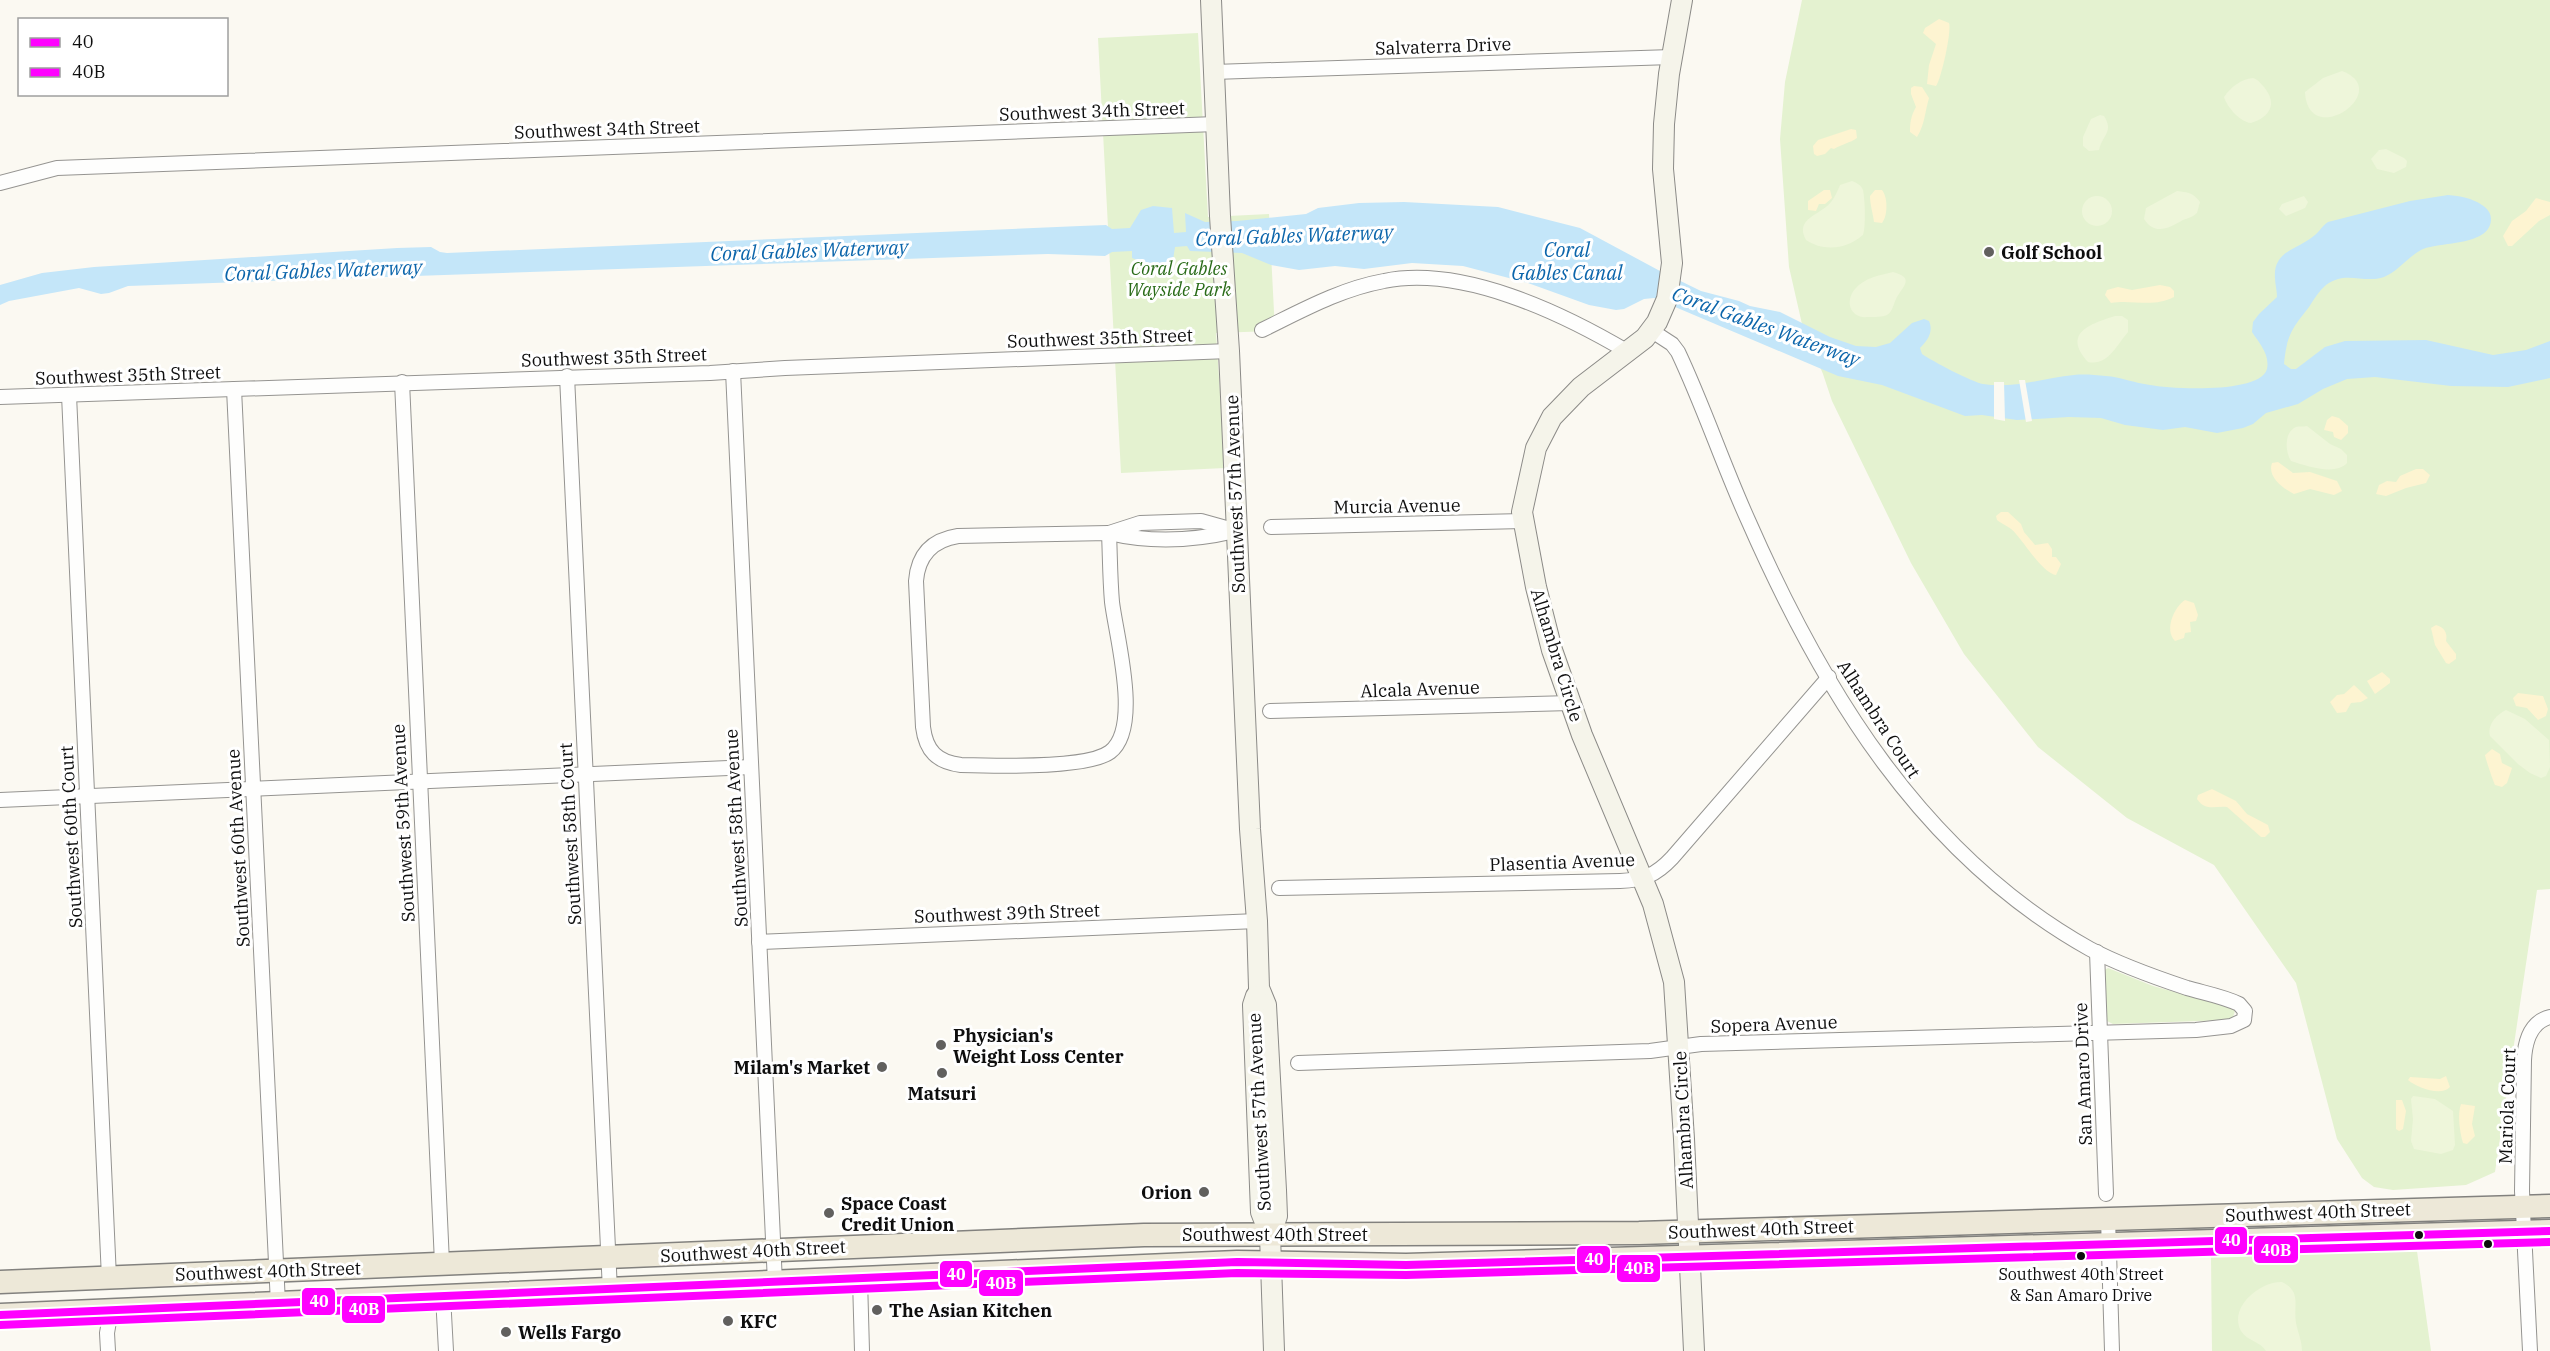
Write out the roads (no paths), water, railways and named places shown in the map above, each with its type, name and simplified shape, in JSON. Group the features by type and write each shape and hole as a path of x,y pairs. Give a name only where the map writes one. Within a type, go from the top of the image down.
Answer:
{"main road":[{"name":"Southwest 40th Street","path":"0,1282 1144,1234 1689,1231 2550,1206"},
{"name":"Southwest 40th Street","path":"0,1315 1271,1262 1406,1265 2550,1231"},
{"path":"949,1275 958,1261 969,1254 978,1241"},
{"path":"920,1276 950,1242"},
{"path":"410,1298 422,1284 435,1275 442,1263"},
{"path":"111,1310 123,1294 133,1290 152,1288 170,1275"},
{"path":"34,1314 53,1299 80,1298 93,1292 109,1278"}],"street":[{"name":"Southwest 57th Avenue","path":"1211,0 1250,829 1257,921 1259,988 1253,1005 1277,1216 1270,1235 1274,1351"},
{"name":"Alhambra Circle","path":"1682,0 1667,91 1663,153 1671,272 1664,308 1652,331 1581,387 1552,417 1539,440 1533,458 1523,498 1523,521 1539,604 1571,703 1655,911 1671,969 1676,994 1694,1351"},
{"name":"Salvaterra Drive","path":"1214,72 1672,57"},
{"name":"Southwest 34th Street","path":"0,172 18,177 57,168 1216,124"},
{"path":"0,183 18,177"},
{"path":"1262,330 1356,288 1395,279 1434,277 1463,283 1542,308 1590,330 1628,352"},
{"name":"Alhambra Court","path":"1652,331 1672,344 1678,352 1771,572 1829,677 1886,769 1939,829 2022,904 2061,932 2097,952 2149,975 2234,1002 2243,1007 2246,1015"},
{"name":"Southwest 35th Street","path":"0,398 1229,351"},
{"name":"Southwest 58th Avenue","path":"734,371 775,1283"},
{"name":"Southwest 58th Court","path":"567,376 610,1291"},
{"name":"Southwest 59th Avenue","path":"402,382 442,1263"},
{"name":"Southwest 60th Avenue","path":"234,389 278,1304"},
{"name":"Southwest 60th Court","path":"69,395 109,1278"},
{"path":"1109,533 1111,593 1122,668 1125,709 1121,737 1113,749 1096,758 1059,763 961,765 949,763 935,756 927,747 922,727 916,581 919,564 927,550 939,540 958,536 1109,533 1140,523 1202,521 1237,531"},
{"name":"Murcia Avenue","path":"1271,527 1523,521"},
{"name":"Plasentia Avenue","path":"1279,888 1620,881 1659,872 1829,677"},
{"name":"Alcala Avenue","path":"1270,711 1571,703"},
{"path":"0,800 751,767"},
{"name":"Southwest 39th Street","path":"759,942 1257,921"},
{"name":"San Amaro Drive","path":"2097,952 2106,1194"},
{"name":"Sopera Avenue","path":"1298,1063 1650,1051 1701,1044 2223,1028 2241,1022 2246,1015"},
{"name":"Mariola Court","path":"2530,1351 2523,1207 2525,1050 2533,1029 2540,1021 2550,1017"},
{"path":"2108,1218 2112,1351"},
{"path":"860,1279 862,1351"},
{"path":"443,1296 446,1351"},
{"path":"108,1351 107,1333 111,1310"}],"water":[{"name":"Coral Gables Canal","path":"2448,195 2470,199 2489,211 2491,220 2488,229 2473,239 2421,250 2384,277 2376,279 2341,278 2326,285 2291,332 2284,364 2291,369 2296,369 2325,347 2345,341 2426,340 2493,355 2526,350 2550,341 2550,378 2508,387 2451,386 2375,377 2347,379 2323,389 2298,404 2266,413 2253,424 2217,433 2185,427 2163,430 2125,425 2101,418 2017,420 1982,415 1965,416 1882,385 1838,376 1654,298 1644,299 1624,309 1616,310 1589,305 1528,283 1463,266 1412,263 1364,269 1335,266 1299,270 1271,265 1242,253 1190,251 1187,246 1175,247 1173,260 1163,265 1148,264 1132,258 1132,251 1112,252 1105,256 1048,254 128,286 101,294 79,288 9,301 0,305 0,285 42,273 94,267 397,248 431,247 447,253 1106,225 1112,229 1130,228 1141,210 1153,206 1172,208 1174,233 1186,232 1185,213 1205,222 1237,221 1306,214 1318,208 1359,203 1404,202 1498,207 1580,228 1701,291 1750,306 1780,312 1830,337 1856,346 1876,347 1890,343 1912,323 1924,319 1929,321 1931,329 1920,348 1922,354 1952,371 1983,384 2006,385 2063,376 2086,375 2161,386 2214,388 2249,383 2261,377 2267,369 2267,358 2252,332 2253,322 2277,297 2275,269 2282,256 2308,240 2328,222 2410,201"}],"place":[{"name":"Golf School","path":"1989,252"},
{"name":"Physician's Weight Loss Center","path":"941,1045"},
{"name":"Milam's Market","path":"882,1067"},
{"name":"Matsuri","path":"942,1073"},
{"name":"Orion","path":"1204,1192"},
{"name":"Space Coast Credit Union","path":"829,1213"},
{"name":"Southwest 40th Street & San Amaro Drive","path":"2081,1256"},
{"name":"The Asian Kitchen","path":"877,1310"},
{"name":"KFC","path":"728,1321"},
{"name":"Wells Fargo","path":"506,1332"}],"water label":[{"name":"Coral Gables Waterway","path":"1294,235"},
{"name":"Coral Gables Waterway","path":"809,250"},
{"name":"Coral Gables Waterway","path":"323,270"},
{"name":"Coral Gables Waterway","path":"1766,326"}],"park label":[{"name":"Coral Gables Wayside Park","path":"1179,278"}]}
